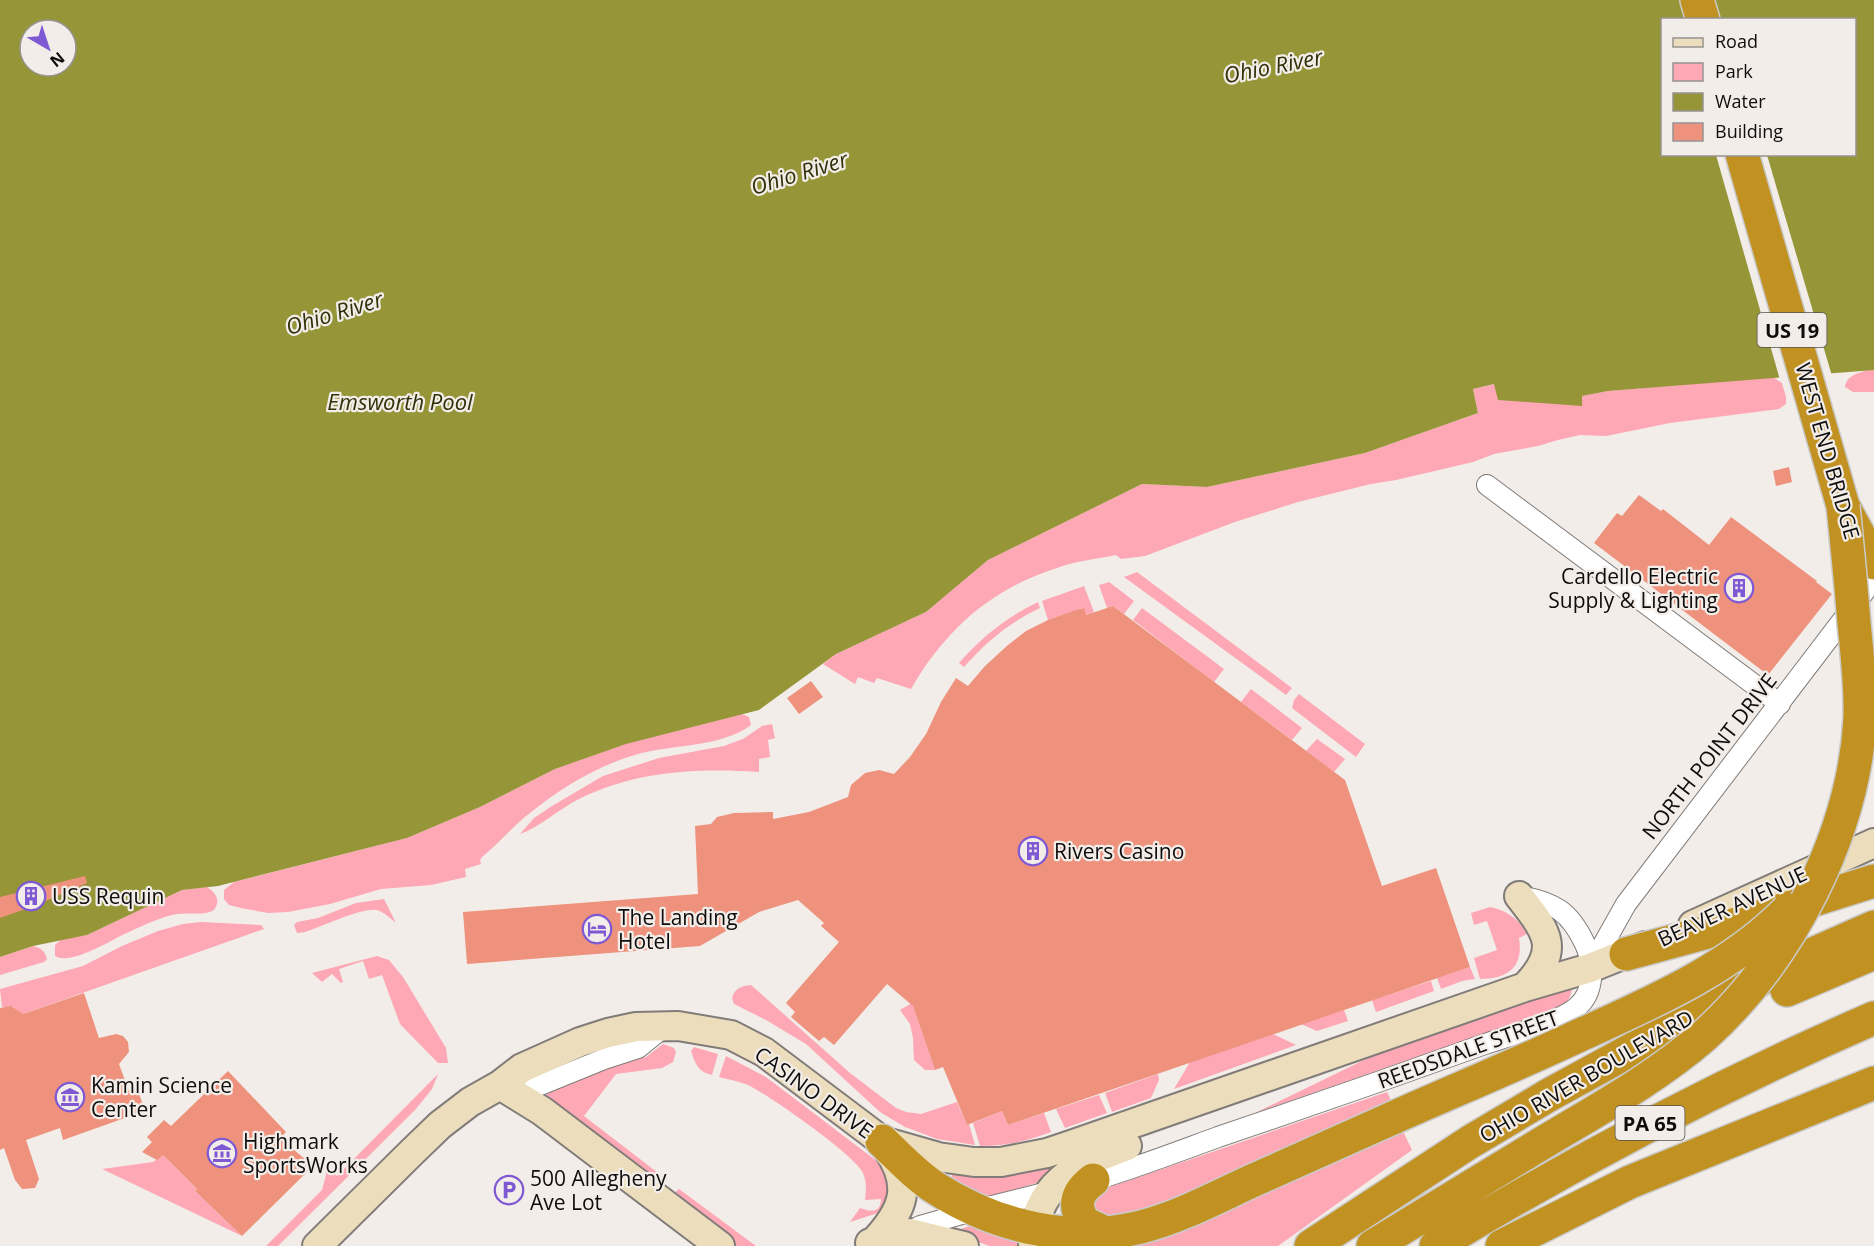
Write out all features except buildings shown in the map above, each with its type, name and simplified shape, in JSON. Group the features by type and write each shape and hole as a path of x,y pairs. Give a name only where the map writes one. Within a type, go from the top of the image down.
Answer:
{"highway":[{"path":"1697,0 1702,18"},
{"name":"WEST END BRIDGE","path":"1743,156 1874,610"},
{"path":"1373,1246 1649,1077 1718,1022 1770,959 1806,902 1841,818 1852,779 1860,719 1858,663 1843,506"},
{"name":"US 19","path":"1843,506 1874,563"},
{"path":"882,1141 918,1175 937,1189 1033,1238 1053,1232 1120,1231 1164,1220 1590,1031 1702,976 1726,962 1768,929 1803,894 1821,869"},
{"path":"1626,954 1737,924 1874,881"},
{"name":"OHIO RIVER BOULEVARD","path":"1311,1246 1470,1142 1549,1095 1777,970 1874,927"},
{"path":"1549,1095 1874,953"},
{"name":"PA 65","path":"1436,1246 1548,1179 1657,1120 1735,1081 1874,1018"},
{"path":"1502,1246 1650,1173 1874,1083"},
{"path":"1093,1180 1081,1191 1077,1207 1084,1223 1103,1232"}],"main road":[{"name":"BEAVER AVENUE","path":"1590,968 1695,924 1874,843"},
{"path":"1520,896 1542,926 1546,938 1542,966 1525,987"},
{"name":"REEDSDALE STREET","path":"1068,1146 1525,987 1590,968"},
{"name":"CASINO DRIVE","path":"317,1246 440,1125 470,1102 500,1085 522,1068 580,1042 608,1033 636,1028 665,1026 731,1035 764,1052 882,1141 947,1159 1001,1162 1047,1153 1068,1146"},
{"path":"1033,1238 1041,1205 1066,1174 1092,1159 1192,1122 1280,1073"},
{"path":"500,1085 542,1111 720,1246"},
{"path":"866,1244 893,1218 903,1195 896,1161 882,1141"},
{"name":"REEDSDALE STREET","path":"866,1244 910,1233"},
{"path":"910,1233 964,1246"}],"street":[{"path":"1487,485 1780,704"},
{"name":"NORTH POINT DRIVE","path":"1590,968 1626,904 1874,579"},
{"path":"1520,896 1540,900 1567,915 1586,948 1590,968"},
{"name":"REEDSDALE STREET","path":"910,1233 920,1227 976,1210 1093,1180 1560,1017 1578,1007 1585,999 1592,978 1590,968"}],"green space":[{"path":"1867,370 1874,370 1874,392 1853,392 1845,387 1850,377"},
{"path":"1773,377 1782,383 1786,397 1786,404 1779,409 1670,423 1606,436 1580,435 1298,502 1235,522 1145,556 1121,559 1116,555 1057,568 1011,587 972,614 939,648 911,689 877,678 874,683 858,677 855,684 823,664 836,654 926,612 988,560 1142,484 1207,487 1365,453 1478,413 1473,389 1495,384 1582,405 1581,396 1608,391"},
{"path":"1137,572 1292,688 1286,695 1124,577"},
{"path":"1109,582 1134,601 1124,614 1113,606 1107,608 1099,585"},
{"path":"1084,586 1094,612 1083,616 1083,608 1048,620 1042,601"},
{"path":"1038,602 1040,608 999,633 964,667 959,663 996,628"},
{"path":"1142,608 1224,669 1214,682 1133,620"},
{"path":"1251,689 1302,728 1292,740 1241,702"},
{"path":"1299,694 1365,744 1356,757 1292,708"},
{"path":"742,714 749,717 751,725 725,738 649,751 607,765 580,779 524,818 482,857 481,864 465,869 466,877 431,885 381,889 330,904 288,912 268,913 241,908 229,905 224,899 224,890 234,882 407,838 480,807 555,769 625,744"},
{"path":"772,724 775,738 768,740 770,757 759,759 759,772 689,771 622,782 579,799 520,834 534,818 603,776 659,758 724,746 743,739 762,726"},
{"path":"1317,739 1345,759 1334,772 1306,751"},
{"path":"207,887 215,894 217,900 214,910 210,912 171,915 81,955 62,958 55,956 55,945 62,939 87,935 182,890"},
{"path":"384,899 396,923 382,912 370,910 352,914 305,932 297,933 294,925 297,922 318,918 356,903"},
{"path":"1490,907 1512,916 1527,934 1519,938 1519,957 1512,970 1498,977 1480,979 1474,958 1497,950 1487,921 1474,925 1471,913"},
{"path":"201,922 261,925 264,929 20,1015 13,1007 2,1007 0,989 83,966 158,931"},
{"path":"33,946 45,953 47,959 44,962 0,975 0,957"},
{"path":"377,956 389,960 403,977 446,1048 448,1063 438,1063 400,1024 382,975 369,979 363,961 339,969 343,982 341,983 332,974 322,982 312,973"},
{"path":"1470,967 1475,979 1441,989 1437,978"},
{"path":"1431,981 1434,991 1376,1012 1372,1000"},
{"path":"751,985 850,1073 896,1108 921,1114 957,1102 967,1125 969,1124 975,1145 937,1139 905,1127 880,1112 806,1044 734,1004 732,998 737,990"},
{"path":"1572,985 1570,997 1562,1007 1255,1113 1404,1042"},
{"path":"912,1003 935,1070 925,1070 914,1060 910,1024 900,1010"},
{"path":"1344,1010 1348,1021 1317,1031 1301,1024"},
{"path":"1273,1034 1296,1045 1174,1089 1190,1062"},
{"path":"663,1044 674,1048 676,1052 673,1062 662,1068 616,1074 584,1116 662,1176 654,1181 545,1099 548,1092 615,1064 646,1057"},
{"path":"694,1047 718,1054 712,1075 703,1072 698,1066 691,1051"},
{"path":"726,1056 766,1077 882,1165 889,1183 885,1201 878,1213 850,1222 860,1208 875,1210 881,1204 881,1199 865,1200 866,1183 863,1173 829,1140 761,1092 746,1084 719,1077"},
{"path":"438,1074 432,1089 415,1110 278,1246 266,1246 322,1190 326,1175 325,1167 337,1176"},
{"path":"1158,1074 1159,1080 1151,1098 1112,1112 1105,1093"},
{"path":"1387,1092 1394,1107 1167,1205 1096,1221 1092,1194 1098,1191"},
{"path":"1099,1095 1107,1113 1065,1128 1056,1109"},
{"path":"1002,1111 1008,1125 1044,1113 1051,1132 1016,1142 980,1146 973,1123"},
{"path":"1400,1125 1412,1150 1278,1246 1105,1246"},
{"path":"163,1155 197,1189 195,1191 242,1236 102,1169 153,1162"},
{"path":"1057,1167 1040,1182 980,1200 947,1185 954,1172 1009,1175"},
{"path":"679,1189 756,1246 734,1246 675,1200 672,1195"},
{"path":"975,1224 1019,1240 1020,1246 989,1246 953,1232"}],"water":[{"name":"Emsworth Pool","path":"0,0 1874,0 1874,370 1608,391 1582,396 1582,406 1498,400 1494,384 1473,389 1478,413 1365,453 1207,487 1142,484 988,560 926,612 836,654 759,710 626,744 555,769 480,807 407,838 218,886 182,890 87,935 33,946 0,957"}],"pier":[{"path":"1716,156 1767,156 1832,376 1780,380"}],"place":[{"name":"Cardello Electric Supply & Lighting","path":"1739,588"},
{"name":"Rivers Casino","path":"1033,851"},
{"name":"USS Requin","path":"31,896"},
{"name":"The Landing Hotel","path":"597,929"},
{"name":"Kamin Science Center","path":"70,1097"},
{"name":"Highmark SportsWorks","path":"222,1153"},
{"name":"500 Allegheny Ave Lot","path":"509,1190"}],"water label":[{"name":"Ohio River","path":"1273,65"},
{"name":"Ohio River","path":"799,172"},
{"name":"Ohio River","path":"334,312"}]}
